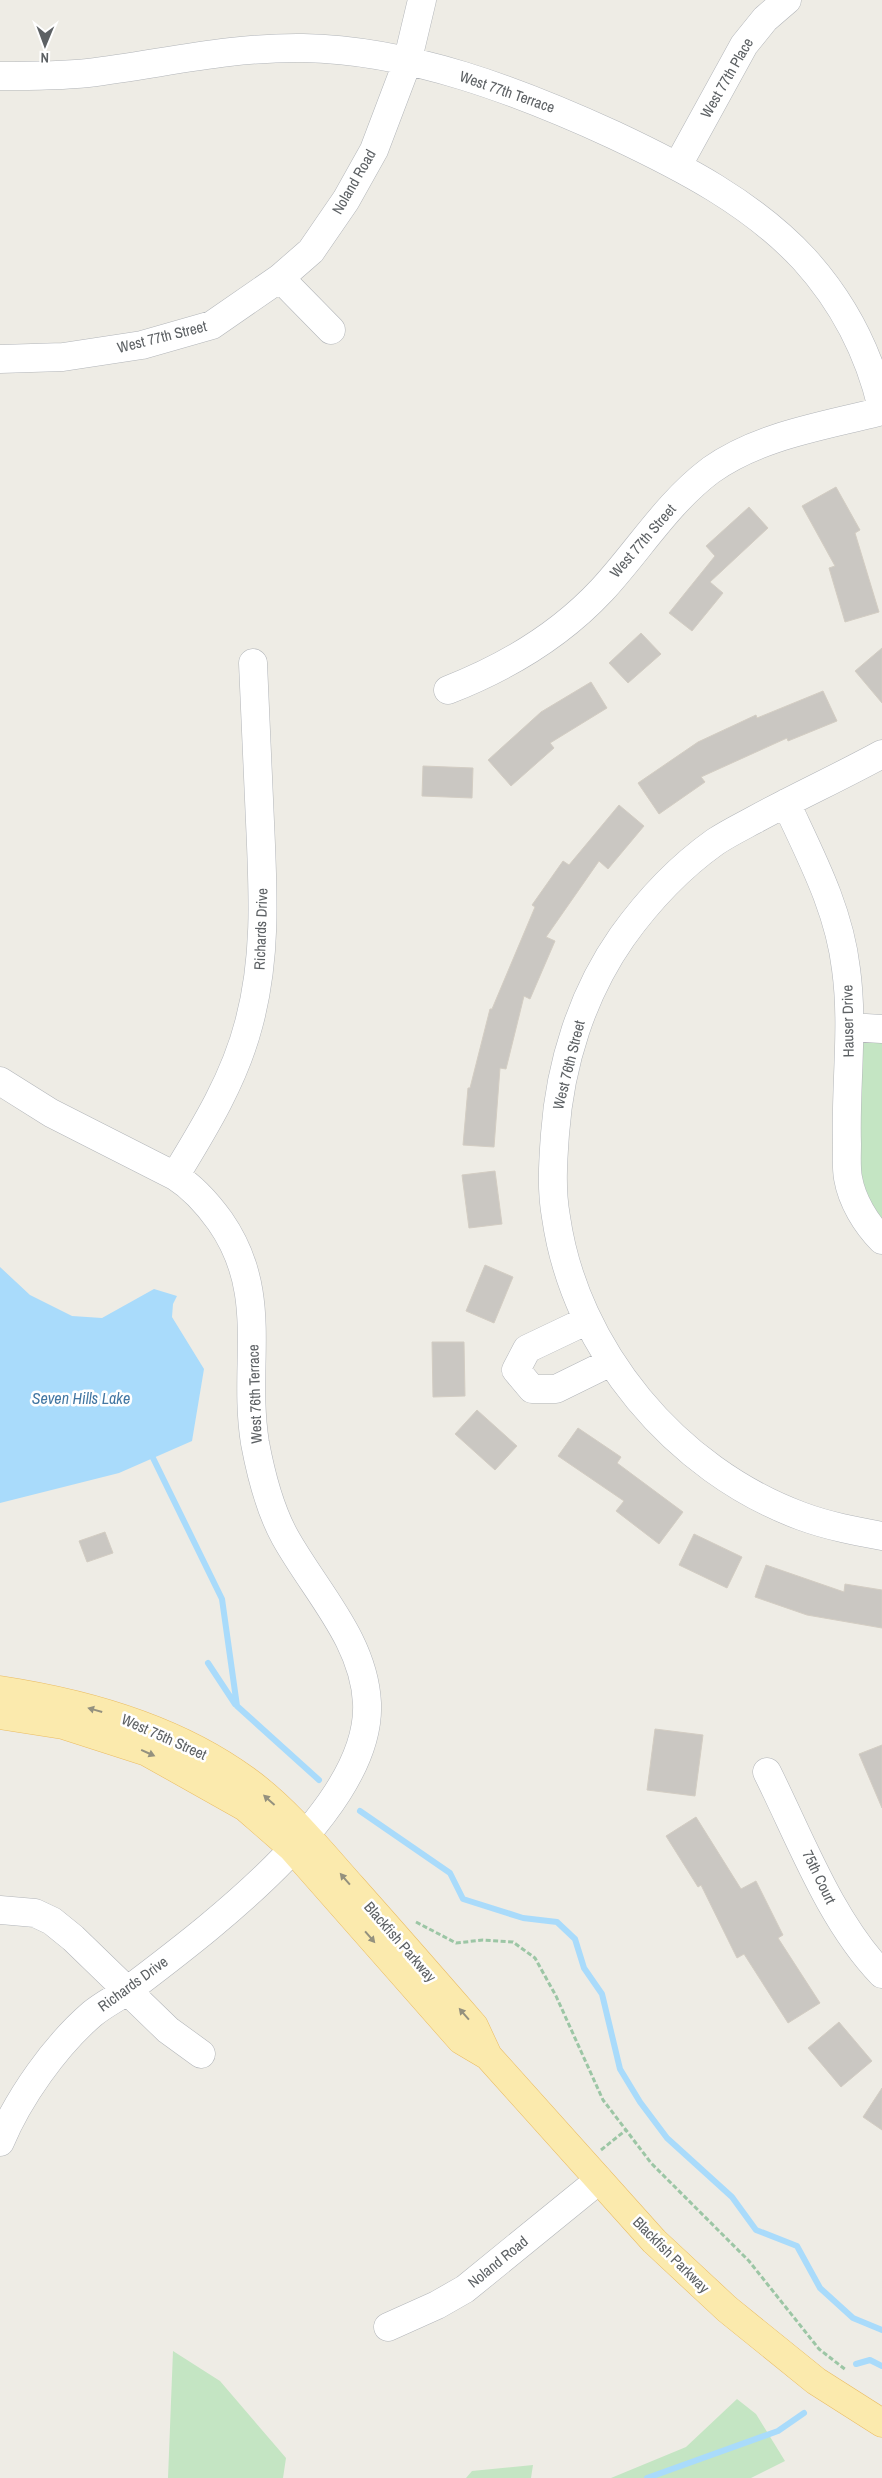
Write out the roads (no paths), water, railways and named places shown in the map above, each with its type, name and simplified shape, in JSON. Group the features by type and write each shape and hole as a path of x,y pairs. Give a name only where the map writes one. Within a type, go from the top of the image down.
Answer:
{"main road":[{"name":"West 75th Street","path":"0,1690 94,1709 125,1719 188,1745 247,1781 298,1841"},
{"name":"West 75th Street","path":"0,1715 63,1725 148,1752 245,1807 298,1841"},
{"name":"Blackfish Parkway","path":"298,1841 474,2026 488,2056 654,2240 727,2309 816,2381 882,2423"}],"street":[{"name":"Noland Road","path":"280,278 311,251 346,200 374,150 407,63 422,0"},
{"name":"West 77th Place","path":"678,165 744,45 765,19 787,0"},
{"name":"West 77th Terrace","path":"0,76 88,73 240,50 305,48 359,53 407,63 496,87 567,114 678,165 764,222 803,258 832,294 856,332 882,410"},
{"path":"280,278 331,330"},
{"name":"West 77th Street","path":"0,359 64,357 142,345 168,338 212,325 280,278"},
{"name":"West 77th Street","path":"448,690 506,665 546,640 579,613 603,588 664,513 712,470 746,450 785,436 882,410"},
{"name":"Richards Drive","path":"175,1176 203,1130 225,1088 249,1024 260,969 264,914 253,663"},
{"name":"West 76th Street","path":"882,754 716,841 674,876 623,936 595,983 574,1033 557,1102 552,1176 556,1217 564,1257 588,1320 610,1362 660,1424 726,1477 762,1498 801,1516 842,1529 882,1536"},
{"name":"Hauser Drive","path":"786,803 828,894 841,935 847,970 850,1027 846,1113 848,1178 863,1216 882,1240"},
{"path":"850,1027 882,1029"},
{"name":"West 76th Terrace","path":"0,1081 51,1113 175,1176 190,1186 207,1203 235,1243 250,1287 253,1428 260,1468 271,1506 301,1564 355,1650 364,1679 368,1705 365,1737 353,1768 330,1804 298,1841"},
{"path":"588,1320 527,1349 516,1370 532,1389 556,1389 610,1362"},
{"name":"75th Court","path":"767,1772 838,1916 862,1953 882,1974"},
{"name":"Richards Drive","path":"0,2142 27,2090 47,2063 93,2014 128,1990 250,1892 265,1879 298,1841"},
{"path":"0,1910 35,1914 52,1921 128,1990 168,2030 201,2054"},
{"name":"Noland Road","path":"388,2327 437,2305 465,2289 591,2172"}],"water":[{"name":"Seven Hills Lake","path":"0,1267 30,1295 72,1316 102,1318 154,1289 177,1296 173,1304 172,1317 204,1369 192,1441 119,1473 0,1503"}],"waterway":[{"path":"153,1458 222,1599 237,1706 319,1780"},
{"path":"208,1663 235,1704"},
{"path":"360,1811 450,1873 463,1899 523,1918 557,1922 575,1939 584,1968 602,1994 620,2069 640,2102 667,2138 732,2197 756,2230 797,2246 820,2288 853,2318 882,2330"},
{"path":"856,2364 870,2360 882,2366"},
{"path":"647,2478 778,2431 804,2413"}]}
